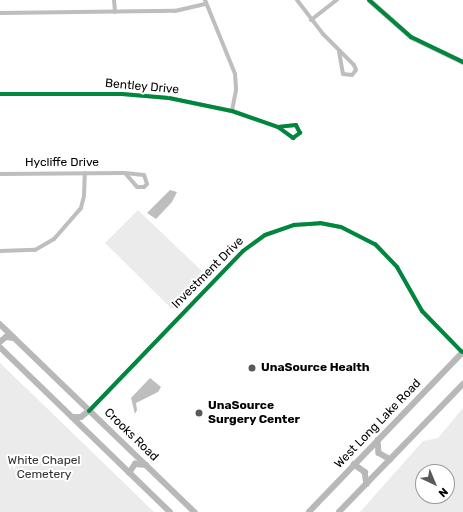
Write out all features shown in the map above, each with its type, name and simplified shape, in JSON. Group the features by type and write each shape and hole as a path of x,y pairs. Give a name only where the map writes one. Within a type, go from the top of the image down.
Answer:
{"main road":[{"name":"Crooks Road","path":"0,324 195,512"},
{"path":"0,342 6,337 14,338"},
{"path":"0,347 170,512"},
{"name":"West Long Lake Road","path":"309,512 463,352"},
{"path":"339,512 463,384"},
{"path":"72,417 81,417 89,411"},
{"path":"378,439 379,453 390,459"},
{"path":"129,473 135,464 146,465"},
{"path":"354,464 365,472 366,484"}],"street":[{"path":"114,0 115,12"},
{"path":"297,0 311,20 339,52 355,67 352,75 343,74 339,52"},
{"path":"311,20 337,0"},
{"path":"369,0 411,37 463,62"},
{"path":"0,13 182,11 206,2 235,74 235,96 232,111"},
{"name":"Bentley Drive","path":"0,94 146,95 232,111 278,127 290,138 296,138 300,133 296,125 278,127"},
{"path":"0,251 35,250 54,239 81,208 84,196 85,173"},
{"name":"Hycliffe Drive","path":"0,174 125,173 144,175 147,184 144,187 137,187 125,173"},
{"name":"Investment Drive","path":"89,411 246,248 265,235 294,224 320,223 340,227 374,244 397,267 422,311 463,352"}],"green space":[{"path":"138,210 206,275 172,309 105,243"},
{"name":"White Chapel Cemetery","path":"0,363 52,413 154,512 0,512"},
{"path":"463,408 463,512 360,512 423,441 438,438"}],"shaded area":[{"path":"170,190 177,192 172,202 156,219 147,213"},
{"path":"150,378 161,387 158,392 136,403 137,410 135,414 131,398"}],"cycle path":[{"path":"369,0 411,37 463,62"},
{"path":"0,94 122,94 169,98 232,111 278,127 293,138 300,133 296,125 278,127"},
{"path":"89,411 243,251 265,235 294,225 320,223 341,227 375,244 397,267 422,311 462,352"}],"place":[{"name":"UnaSource Health","path":"252,368"},
{"name":"UnaSource Surgery Center","path":"199,413"}]}
